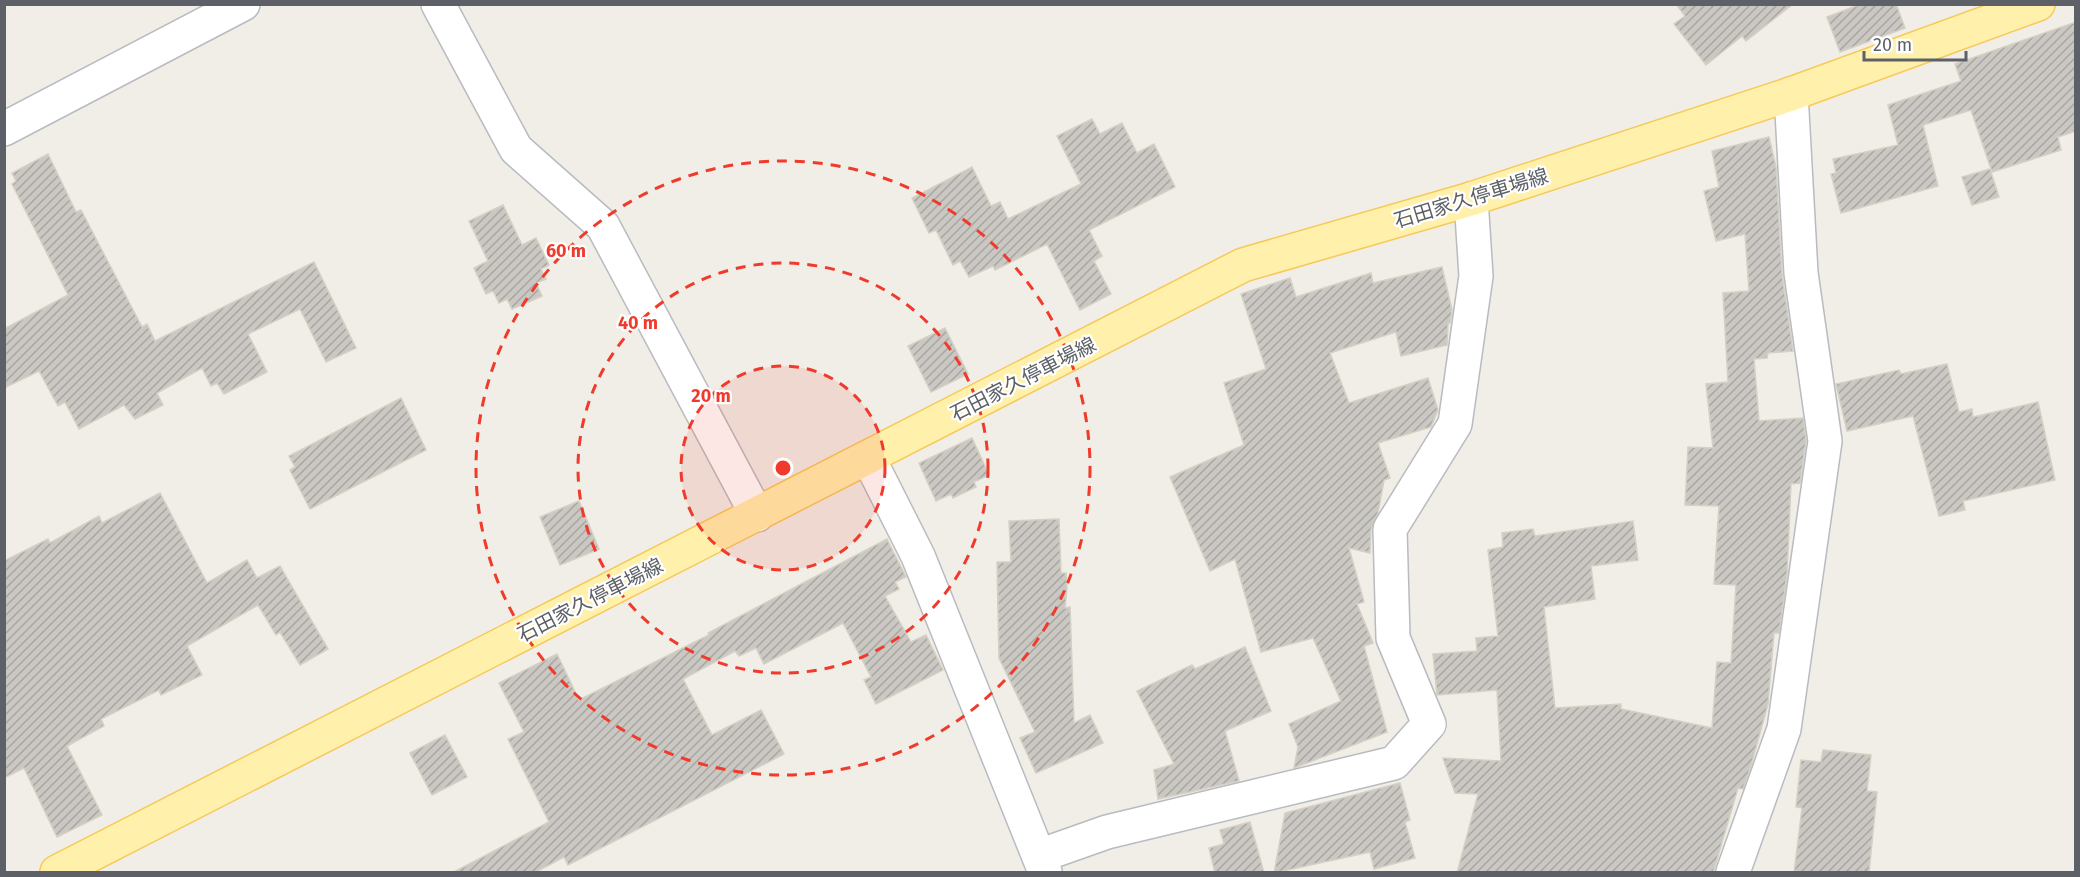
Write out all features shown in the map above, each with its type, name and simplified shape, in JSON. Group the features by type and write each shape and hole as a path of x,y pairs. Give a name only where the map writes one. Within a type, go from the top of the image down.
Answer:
{"main road":[{"name":"石田家久停車場線","path":"57,873 869,459 1243,265 1471,200 1791,94 2038,4"}],"street":[{"path":"4,129 243,4"},
{"path":"438,4 516,149 603,226 757,515"},
{"path":"1733,873 1784,729 1825,441 1801,273 1791,94"},
{"path":"869,459 918,556 1042,864 1107,832 1394,763 1429,724 1393,638 1390,529 1455,424 1476,276 1471,200"}],"building":[{"path":"1676,4 1793,4 1746,41 1742,36 1706,65 1674,24 1685,16"},
{"path":"1861,4 1896,4 1905,28 1840,52 1827,17"},
{"path":"2076,22 2076,131 2058,137 2061,150 1992,172 1971,110 1923,125 1938,186 1841,213 1831,174 1836,173 1833,159 1898,145 1888,105 1961,81 1955,64"},
{"path":"1092,119 1100,134 1122,123 1137,153 1154,144 1175,187 1089,230 1102,256 1094,261 1111,294 1080,310 1047,244 995,270 993,266 969,277 960,261 953,265 936,230 929,233 912,198 972,167 991,206 1000,202 1008,219 1081,184 1057,136"},
{"path":"1769,137 1776,167 1782,274 1793,351 1768,353 1767,358 1754,359 1759,421 1803,418 1806,441 1800,483 1791,484 1787,574 1779,633 1774,633 1768,704 1751,766 1743,789 1738,788 1713,873 1457,873 1478,794 1455,793 1443,758 1501,761 1497,690 1437,695 1433,654 1477,651 1476,638 1498,636 1488,550 1503,547 1502,533 1533,529 1535,536 1633,521 1638,560 1591,566 1595,599 1544,607 1555,708 1621,704 1621,709 1712,728 1717,662 1731,663 1736,585 1714,584 1719,506 1685,505 1688,447 1713,448 1706,384 1728,382 1723,293 1749,291 1745,234 1716,241 1704,191 1719,187 1712,151"},
{"path":"48,154 76,212 81,210 142,327 147,324 155,341 314,262 356,348 326,362 300,309 248,334 267,372 224,394 217,383 211,386 202,368 157,393 163,405 135,419 124,405 79,429 65,402 58,406 39,371 4,388 4,329 68,295 12,184 16,181 12,173"},
{"path":"1990,169 1999,197 1972,205 1962,177"},
{"path":"503,205 522,245 536,238 549,265 541,269 546,279 536,283 542,296 512,309 507,299 499,303 493,291 486,294 474,268 488,261 469,221"},
{"path":"1442,267 1452,310 1448,324 1447,345 1401,356 1396,332 1330,353 1349,403 1428,378 1438,410 1431,427 1378,443 1390,478 1384,480 1378,513 1371,529 1370,553 1349,548 1364,602 1357,604 1373,643 1364,646 1387,732 1294,768 1298,747 1289,724 1341,701 1313,638 1261,652 1235,559 1210,571 1170,477 1244,445 1224,383 1266,369 1241,294 1290,278 1296,297 1371,273 1373,283"},
{"path":"945,328 968,374 931,392 908,346"},
{"path":"1947,364 1959,412 1972,409 1973,417 2038,402 2055,480 1963,501 1965,510 1939,516 1913,416 1847,431 1836,384 1899,370 1901,374"},
{"path":"401,398 426,450 310,509 290,470 295,467 289,456"},
{"path":"972,438 989,475 974,482 976,487 953,498 951,494 936,501 919,463"},
{"path":"160,493 207,583 247,560 257,578 280,566 328,649 300,665 280,632 276,635 258,605 187,646 202,675 161,695 159,690 101,719 104,726 67,746 102,815 57,837 24,768 4,778 4,561 48,539 50,543 99,516 102,523"},
{"path":"579,501 599,549 560,565 540,517"},
{"path":"1059,519 1061,573 1066,573 1067,587 1065,608 1070,607 1074,723 1090,715 1103,743 1036,773 1020,738 1035,732 999,658 997,562 1011,562 1009,521"},
{"path":"887,539 906,577 895,582 899,589 885,596 911,642 926,635 943,670 876,704 864,680 871,677 843,623 764,664 756,648 739,656 735,651 683,679 712,735 761,710 784,754 568,865 564,857 534,873 452,873 549,822 508,739 524,732 499,683 557,654 579,700 709,635 708,633"},
{"path":"1245,647 1271,711 1225,731 1239,781 1158,799 1154,770 1174,764 1137,691 1192,665 1195,669"},
{"path":"445,735 467,777 432,795 410,753"},
{"path":"1823,750 1871,755 1867,791 1877,792 1869,873 1794,873 1802,808 1796,807 1801,760 1821,762"},
{"path":"1400,783 1410,820 1405,822 1415,858 1374,869 1370,852 1274,873 1285,813"},
{"path":"1250,822 1264,873 1215,873 1209,848 1224,844 1220,830"}]}
